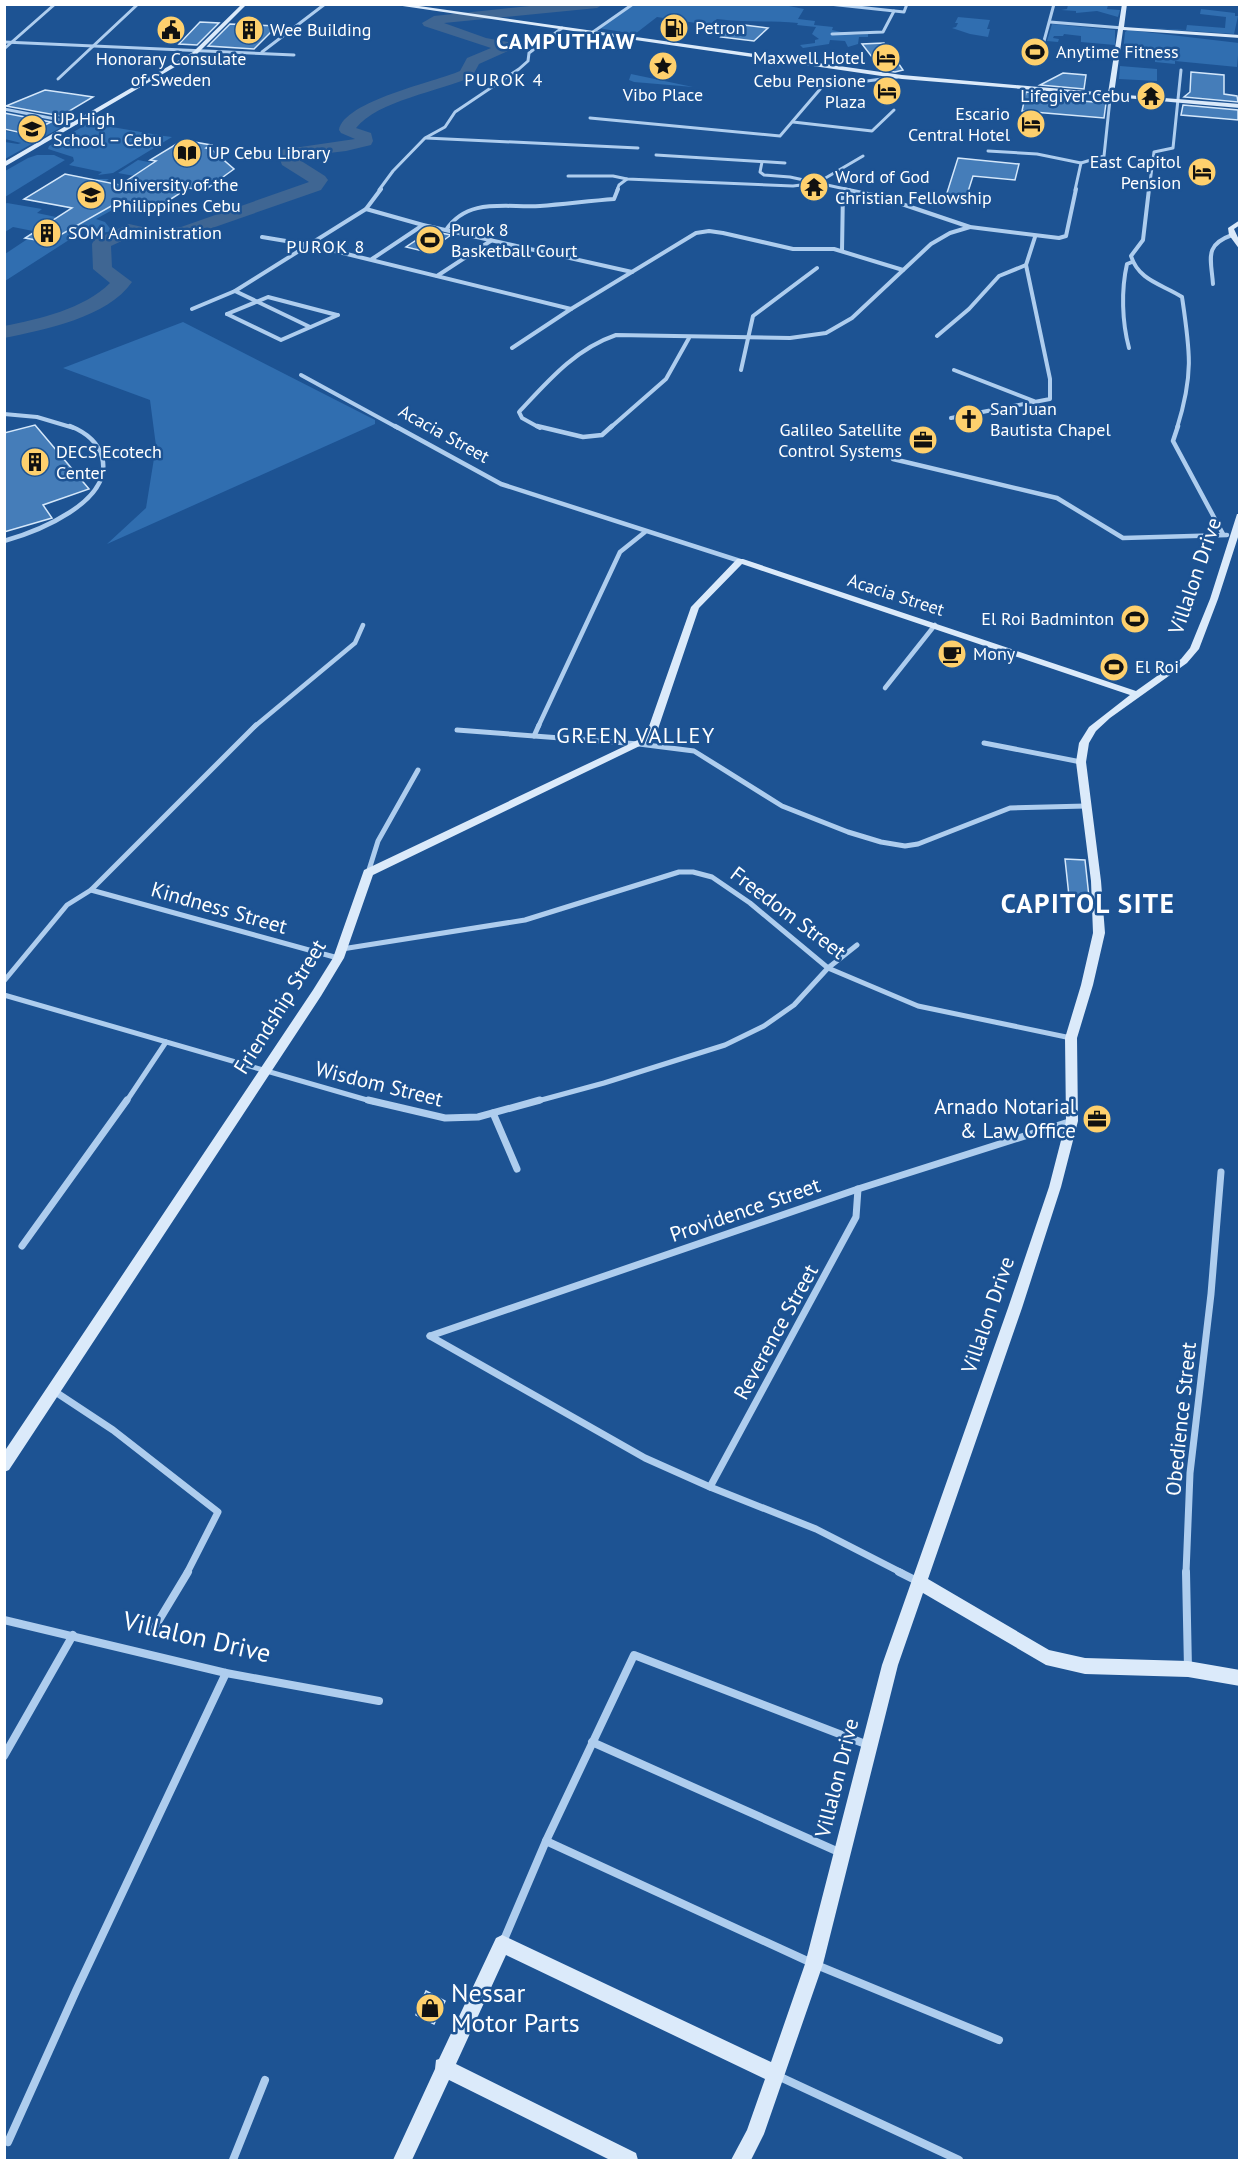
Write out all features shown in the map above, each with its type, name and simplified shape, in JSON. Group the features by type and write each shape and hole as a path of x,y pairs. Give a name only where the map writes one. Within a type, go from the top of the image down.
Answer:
{"street":[{"path":"4,49 55,4"},
{"path":"58,79 138,4"},
{"path":"4,165 199,50 245,4"},
{"path":"262,52 325,4"},
{"path":"391,4 929,82 1239,108"},
{"path":"593,32 633,4"},
{"path":"829,4 904,12 907,4"},
{"path":"1044,41 1054,4"},
{"path":"988,151 1037,154 1081,163 1104,156 1110,97 1125,4"},
{"path":"832,34 883,32 894,11"},
{"path":"1050,22 1239,37"},
{"path":"192,309 235,291 366,209 393,171 425,138 445,127 455,112 519,69 528,61 529,53 562,28"},
{"path":"4,42 294,55"},
{"path":"893,459 1057,498 1123,538 1228,535 1173,441 1188,394 1191,355 1182,297 1145,279 1132,262 1131,256 1143,240 1154,152 1173,148 1181,70"},
{"path":"590,118 776,136 783,135 822,87 900,77"},
{"path":"4,109 76,123"},
{"path":"793,122 872,131 894,110"},
{"path":"425,138 638,148"},
{"path":"656,154 785,163"},
{"path":"568,176 613,176 627,179 787,187 817,183 863,156"},
{"path":"762,162 760,172 764,175 878,196 970,227 1035,237 1059,238 1066,236 1081,163"},
{"path":"446,230 452,221 465,212 488,205 538,206 614,199 619,184 627,179"},
{"path":"842,251 843,188"},
{"path":"366,209 423,225 632,272"},
{"path":"1239,223 1232,228 1232,235 1239,248"},
{"path":"372,260 423,225"},
{"path":"688,338 666,379 602,435 583,437 540,428 522,418 519,412 557,371 601,340 616,335 688,338 806,337 835,329 859,312 921,253 949,234 970,227"},
{"path":"512,348 571,309 696,233 709,231 783,247 842,251 903,270"},
{"path":"1213,284 1211,262 1213,245 1218,240 1232,235"},
{"path":"262,237 310,245 571,309"},
{"path":"951,418 1050,399 1052,392 1026,265 1035,237"},
{"path":"437,276 493,240"},
{"path":"1129,348 1123,322 1126,310 1125,271 1127,264 1132,262"},
{"path":"937,336 967,311 1001,273 1026,265"},
{"path":"741,370 753,316 817,268"},
{"path":"235,291 310,327"},
{"path":"268,297 338,315 310,327 281,340 227,314 268,297"},
{"path":"954,370 1035,401"},
{"name":"Acacia Street","path":"301,375 501,484 935,625 1136,694"},
{"path":"4,414 36,416 72,426 96,443 104,465 94,490 78,506 42,528 4,541"},
{"name":"Villalon Drive","path":"741,2160 755,2134 814,1964 890,1665 1015,1308 1055,1187 1072,1121 1071,1038 1100,933 1081,762 1083,743 1092,729 1136,694 1184,661 1194,649 1214,599 1228,535 1239,516"},
{"path":"534,736 620,552 645,532"},
{"path":"368,873 647,739 652,732 695,608 740,561"},
{"path":"4,981 68,905 91,890 260,721 355,643 363,625"},
{"path":"885,688 935,625"},
{"path":"457,729 639,744 694,751 782,806 848,832 881,842 905,846 918,844 1010,808 1086,806"},
{"path":"984,743 1081,762"},
{"path":"368,873 378,841 418,770"},
{"name":"Freedom Street","path":"340,953 525,920 679,872 693,872 712,877 750,903 828,968 918,1006 1071,1038"},
{"name":"Friendship Street","path":"4,1465 266,1071 340,953 368,873"},
{"name":"Kindness Street","path":"91,890 340,953"},
{"name":"Wisdom Street","path":"4,995 388,1106 445,1118 493,1113 604,1083 725,1045 764,1026 794,1005 828,968 857,945"},
{"path":"22,1246 115,1119 166,1042"},
{"path":"493,1113 517,1169"},
{"name":"Providence Street","path":"710,1487 645,1458 430,1336 858,1189 1072,1121"},
{"name":"Obedience Street","path":"1188,1670 1186,1543 1190,1473 1211,1293 1221,1172"},
{"name":"Reverence Street","path":"710,1487 856,1217 858,1189"},
{"path":"54,1391 113,1430 218,1512 189,1569 153,1630"},
{"path":"710,1487 816,1529 919,1582 1046,1657 1085,1666 1188,1670 1239,1678"},
{"name":"Villalon Drive","path":"4,1620 226,1673 379,1701"},
{"path":"4,1756 73,1635"},
{"path":"402,2160 502,1944 546,1841 634,1655 868,1746"},
{"path":"8,2142 76,1991 226,1673"},
{"path":"592,1742 842,1853"},
{"path":"546,1841 814,1964 999,2040"},
{"path":"502,1944 959,2160"},
{"path":"444,2067 629,2160"},
{"path":"233,2160 265,2080"}],"shaded area":[{"path":"779,4 804,9 798,19 815,21 814,25 833,27 832,30 855,35 868,34 868,37 859,37 858,44 848,47 845,41 830,40 829,44 803,48 800,45 815,43 815,40 819,39 812,34 816,27 788,22 717,19 709,25 657,17 635,34 598,28 633,5"},
{"path":"1068,5 1108,5 1107,9 1120,10 1118,17 1097,11 1076,13 1076,11 1061,10 1067,9"},
{"path":"1201,9 1235,13 1235,16 1238,16 1234,34 1133,27 1186,30 1187,25 1225,28 1226,17 1200,14"},
{"path":"958,17 990,20 987,29 990,29 988,37 952,28 956,27"},
{"path":"1052,24 1115,30 1115,45 1081,42 1081,36 1064,34 1054,36 1053,38 1059,39 1058,42 1047,41"},
{"path":"1128,30 1239,43 1237,67 1175,61 1175,64 1155,62 1155,55 1123,52 1125,32"},
{"path":"1120,66 1157,69 1157,81 1119,79"},
{"path":"631,74 693,87 634,82 629,80"},
{"name":"UP High School – Cebu","path":"5,112 67,124 5,159 5,142 21,143 5,139 5,131 27,134 37,129 5,115"},
{"path":"89,123 172,137 113,173 98,175 102,172 69,165 74,161 73,157 48,149 49,146"},
{"path":"37,155 54,155 65,160 5,197 5,171"},
{"path":"138,160 159,164 151,165 138,174 207,175 188,188 167,184 136,197 96,219 105,222 112,231 102,233 86,229 5,281 5,254 29,238 48,242 97,215 90,213 89,184 97,179 109,179 104,182 147,191 162,181 118,173"},
{"path":"5,204 42,209 37,213 56,217 33,231 13,227 5,232"},
{"path":"183,322 375,420 375,424 107,544 146,508 156,446 150,400 63,368"}],"building":[{"path":"200,22 219,23 197,45 179,44"},
{"path":"230,24 277,26 254,49 208,46"},
{"path":"736,24 768,28 754,41 721,37"},
{"name":"Maxwell Hotel","path":"884,43 903,70 895,72 882,70 862,44"},
{"path":"1191,72 1224,75 1224,94 1237,96 1238,102 1184,97 1190,92"},
{"path":"1063,73 1086,75 1084,89 1040,85"},
{"path":"45,90 93,97 61,116 6,106"},
{"path":"1026,92 1083,96 1083,101 1106,103 1104,118 1022,111"},
{"path":"1183,105 1238,110 1238,120 1181,115"},
{"path":"4,113 51,122 27,134 4,129"},
{"path":"183,140 211,145 206,148 212,150 234,169 205,190 188,188 157,208 120,201 48,242 25,238 72,208 24,199 65,174 120,185 156,161 150,160"},
{"path":"958,158 1019,164 1015,180 973,176 966,198 946,196"},
{"name":"Purok 8 Basketball Court","path":"430,231 451,235 427,252 406,247"},
{"name":"DECS Ecotech Center","path":"35,425 89,489 43,505 52,518 4,532 4,433"},
{"path":"1065,859 1085,860 1089,897 1069,896"},
{"name":"Nessar Motor Parts","path":"426,1991 445,2001 434,2024 416,2015"}],"waterway":[{"path":"4,332 85,308 113,291 122,282 103,269 101,244 129,230 142,235 156,236 185,232 315,186 319,180 288,161 286,154 346,146 365,141 365,137 347,130 348,124 361,114 390,100 467,74 472,61 503,48 503,45 483,42 429,23 434,20 597,4"}],"place":[{"name":"Petron","path":"674,28"},
{"name":"Honorary Consulate of Sweden","path":"171,30"},
{"name":"Wee Building","path":"249,30"},
{"name":"Anytime Fitness","path":"1035,52"},
{"name":"Maxwell Hotel","path":"886,58"},
{"name":"Vibo Place","path":"663,66"},
{"name":"Cebu Pensione Plaza","path":"887,91"},
{"name":"Lifegiver Cebu","path":"1151,96"},
{"name":"Escario Central Hotel","path":"1031,124"},
{"name":"UP High School – Cebu","path":"32,129"},
{"name":"UP Cebu Library","path":"187,153"},
{"name":"East Capitol Pension","path":"1202,172"},
{"name":"Word of God Christian Fellowship","path":"814,187"},
{"name":"University of the Philippines Cebu","path":"91,195"},
{"name":"SOM Administration","path":"47,233"},
{"name":"Purok 8 Basketball Court","path":"430,240"},
{"name":"San Juan Bautista Chapel","path":"969,419"},
{"name":"Galileo Satellite Control Systems","path":"923,440"},
{"name":"DECS Ecotech Center","path":"35,462"},
{"name":"El Roi Badminton","path":"1135,619"},
{"name":"Mony","path":"952,654"},
{"name":"El Roi","path":"1114,667"},
{"name":"Arnado Notarial & Law Office","path":"1097,1119"},
{"name":"Nessar Motor Parts","path":"430,2008"}],"district":[{"name":"CAMPUTHAW","path":"566,41"},
{"name":"PUROK 4","path":"504,80"},
{"name":"PUROK 8","path":"326,247"},
{"name":"GREEN VALLEY","path":"636,735"},
{"name":"CAPITOL SITE","path":"1088,904"}]}
